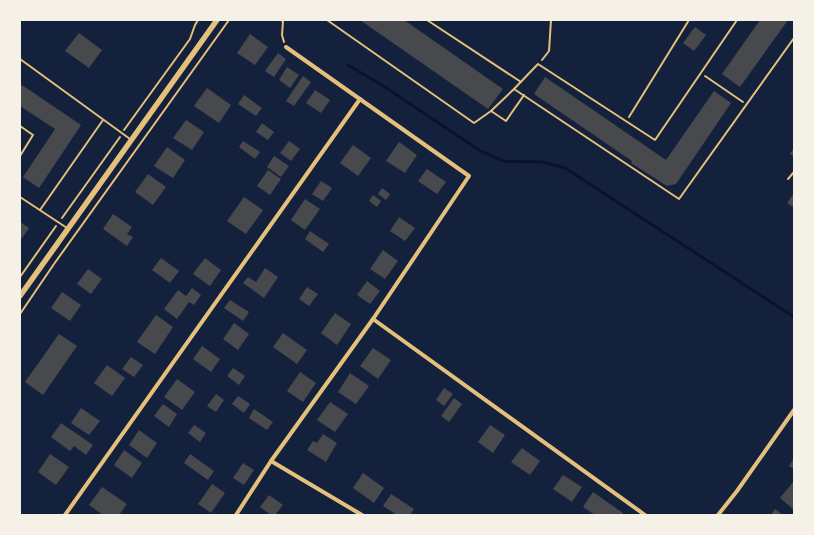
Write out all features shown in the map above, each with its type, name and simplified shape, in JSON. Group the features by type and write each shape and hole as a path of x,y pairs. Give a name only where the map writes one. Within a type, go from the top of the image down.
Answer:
{"street":[{"path":"20,296 217,20"},
{"path":"236,515 271,461 373,320 469,176 286,46"},
{"path":"65,515 360,99"},
{"path":"373,320 645,515"},
{"path":"718,515 737,491 794,410"},
{"path":"271,461 362,515"}],"lane":[{"path":"326,20 474,123 491,111 538,64 655,140 738,20"},
{"path":"427,20 521,82"},
{"path":"514,88 679,199 794,38"},
{"path":"20,60 131,140"},
{"path":"491,111 506,121 524,95"},
{"path":"40,210 103,120"},
{"path":"20,126 33,136 20,156"},
{"path":"788,179 794,172"},
{"path":"20,197 68,229"}],"path":[{"path":"20,277 190,39 198,20"},
{"path":"20,314 54,264 229,20"},
{"path":"281,20 283,22 282,35 286,46"},
{"path":"538,64 549,52 551,20"},
{"path":"626,122 689,20"},
{"path":"701,73 746,104"}],"building":[{"path":"360,20 404,20 503,89 488,109"},
{"path":"760,20 788,20 740,87 722,74"},
{"path":"695,27 706,35 694,51 683,43"},
{"path":"79,33 102,50 89,68 65,51"},
{"path":"250,34 268,47 255,65 237,53"},
{"path":"278,53 286,59 274,77 265,71"},
{"path":"287,67 299,75 290,88 279,80"},
{"path":"303,76 311,82 294,106 286,101"},
{"path":"545,77 666,160 714,91 731,103 676,184 667,186 631,163 632,161 534,94"},
{"path":"22,85 81,125 39,188 23,177 55,129 20,106 20,88"},
{"path":"207,88 231,105 219,123 194,106"},
{"path":"315,90 330,100 321,113 306,103"},
{"path":"244,95 262,108 256,116 238,104"},
{"path":"186,120 204,132 192,150 173,138"},
{"path":"262,123 274,132 268,140 256,132"},
{"path":"243,141 260,152 255,159 239,147"},
{"path":"289,141 300,149 291,161 280,153"},
{"path":"399,142 417,155 405,173 386,161"},
{"path":"353,145 371,158 358,176 340,163"},
{"path":"167,147 185,160 173,178 154,166"},
{"path":"793,149 794,154 793,156 790,154"},
{"path":"274,156 289,166 281,177 267,167"},
{"path":"427,169 446,182 437,194 418,181"},
{"path":"268,170 281,179 270,195 257,186"},
{"path":"148,174 166,187 153,205 135,192"},
{"path":"321,181 332,188 323,201 312,194"},
{"path":"382,188 390,194 386,200 378,194"},
{"path":"794,193 794,208 787,203"},
{"path":"373,195 381,201 377,207 369,201"},
{"path":"244,197 263,210 246,234 227,221"},
{"path":"305,199 320,209 305,230 291,220"},
{"path":"113,214 132,227 127,234 133,237 127,246 103,229"},
{"path":"399,217 415,228 405,241 390,231"},
{"path":"20,222 29,228 20,241"},
{"path":"310,231 329,244 323,252 305,239"},
{"path":"383,250 398,261 385,279 370,269"},
{"path":"161,258 179,271 170,283 152,270"},
{"path":"205,258 221,270 210,286 193,274"},
{"path":"265,268 278,277 264,298 243,283 248,277 256,282"},
{"path":"88,269 102,279 91,294 77,284"},
{"path":"367,281 380,291 370,304 357,295"},
{"path":"307,287 318,294 309,306 299,299"},
{"path":"192,288 201,295 194,305 189,302 177,319 164,309 178,290 186,296"},
{"path":"62,292 81,305 70,321 51,308"},
{"path":"230,300 249,312 243,321 224,308"},
{"path":"335,313 351,324 337,345 321,333"},
{"path":"156,315 173,327 155,354 137,342"},
{"path":"234,323 249,334 238,350 223,339"},
{"path":"283,333 307,350 297,364 273,347"},
{"path":"59,334 77,346 43,395 25,382"},
{"path":"202,346 220,359 211,372 193,359"},
{"path":"373,348 391,360 378,379 360,366"},
{"path":"131,357 143,365 134,377 122,369"},
{"path":"107,365 125,378 112,396 94,383"},
{"path":"233,368 245,376 239,385 227,376"},
{"path":"300,372 316,383 303,402 287,391"},
{"path":"350,373 369,386 356,404 338,392"},
{"path":"177,379 195,392 182,410 164,397"},
{"path":"444,388 453,394 444,406 436,400"},
{"path":"216,394 224,400 216,412 207,406"},
{"path":"238,396 250,404 244,413 232,404"},
{"path":"454,398 462,404 449,422 441,416"},
{"path":"330,402 348,414 335,432 317,420"},
{"path":"163,404 177,414 169,427 154,416"},
{"path":"81,408 100,421 89,435 71,423"},
{"path":"254,409 273,422 267,430 249,418"},
{"path":"61,423 93,445 86,455 74,446 70,451 51,437"},
{"path":"194,425 206,433 200,442 188,433"},
{"path":"490,425 505,435 493,453 478,442"},
{"path":"139,430 157,443 147,458 129,445"},
{"path":"323,434 337,443 326,462 307,450 313,441 317,443"},
{"path":"522,448 540,461 530,475 511,462"},
{"path":"124,450 142,463 132,478 114,465"},
{"path":"50,454 69,467 56,485 38,472"},
{"path":"190,454 214,471 208,480 184,463"},
{"path":"794,458 794,469 789,466"},
{"path":"243,463 254,470 244,485 233,478"},
{"path":"363,473 384,488 374,503 353,488"},
{"path":"563,475 582,487 572,502 553,489"},
{"path":"794,481 794,510 780,498"},
{"path":"212,484 225,493 211,513 198,504"},
{"path":"102,487 127,504 119,515 103,515 89,505"},
{"path":"593,492 623,513 622,515 595,515 583,507"},
{"path":"391,494 414,509 410,515 397,515 383,506"},
{"path":"269,495 283,505 275,515 271,515 260,507"},
{"path":"775,509 783,515 771,515"}],"waterway":[{"path":"348,65 385,87 479,150 503,161 542,162 565,168 794,317"}]}
